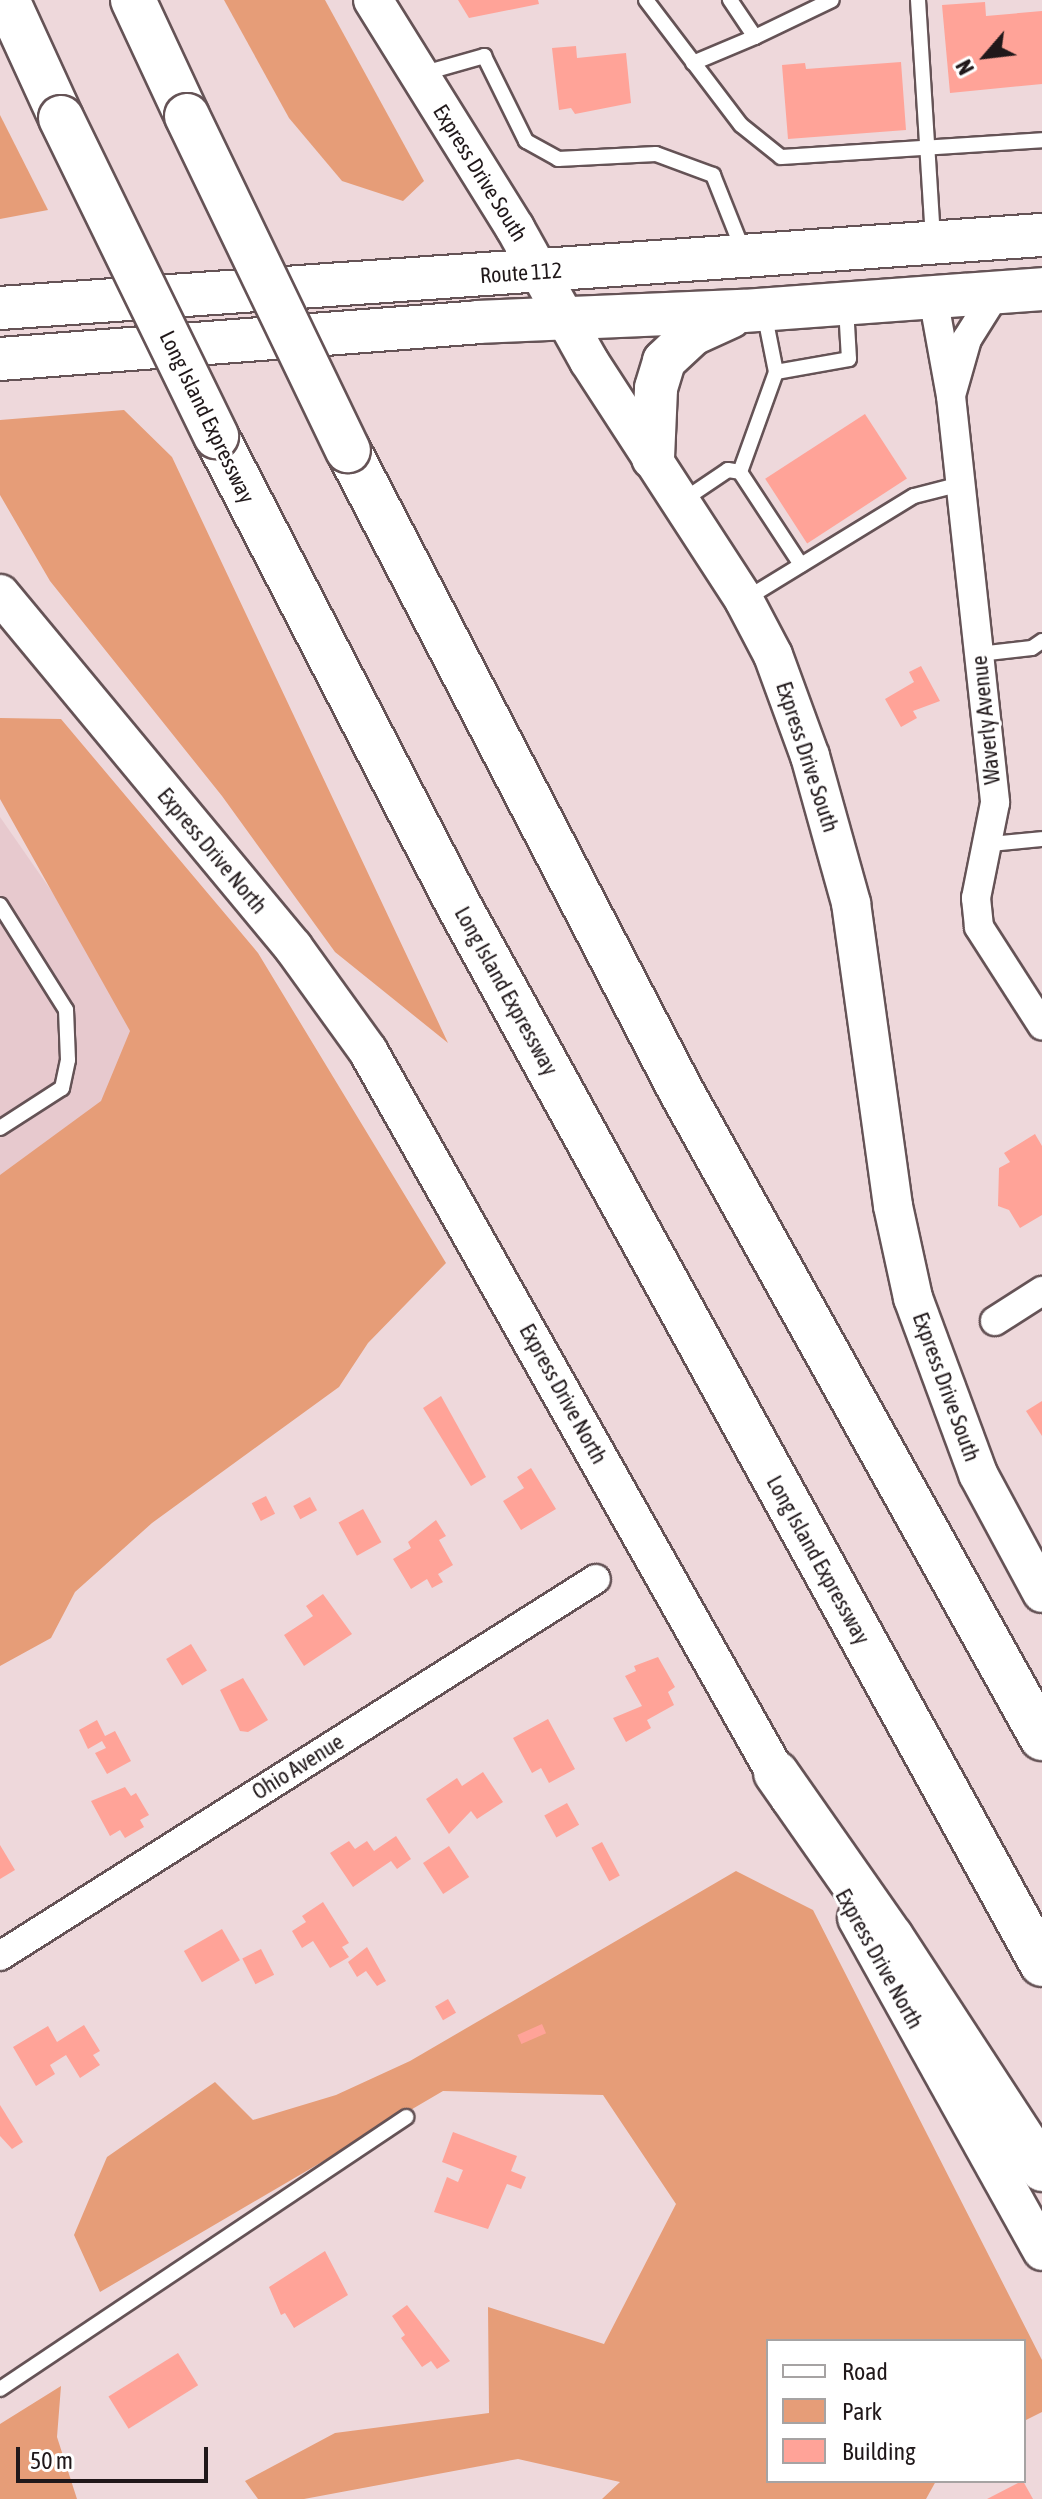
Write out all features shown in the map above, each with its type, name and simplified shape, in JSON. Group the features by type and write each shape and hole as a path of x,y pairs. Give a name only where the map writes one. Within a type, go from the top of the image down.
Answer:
{"highway":[{"name":"Long Island Expressway","path":"7,0 216,436 459,906 1042,1964"},
{"path":"133,0 348,450 681,1091 1042,1738"},
{"path":"776,1773 891,1937 1042,2169"}],"main road":[{"name":"Express Drive South","path":"373,0 540,271 566,319 744,600 791,702 840,858 859,951 893,1206 913,1298 978,1474 1042,1593"},
{"name":"Route 112","path":"0,308 1042,235"},
{"path":"933,297 959,269 1042,244"},
{"path":"0,359 1042,289"},
{"path":"653,458 656,388 664,361 693,334 754,310"},
{"name":"Express Drive North","path":"0,594 293,947 368,1051 1042,2251"}],"street":[{"name":"Waverly Avenue","path":"951,396 967,339 996,293"},
{"name":"Waverly Avenue","path":"933,297 951,396 995,803 990,844 976,898 979,927 1042,1025"},
{"path":"995,1321 1042,1291"},
{"name":"Ohio Avenue","path":"0,1956 596,1579"}],"lane":[{"path":"646,0 741,125 781,157 1042,140"},
{"path":"730,0 755,37"},
{"path":"693,63 832,0"},
{"path":"918,0 933,243"},
{"path":"419,75 484,56 526,141 558,159 656,154 713,175 746,257"},
{"path":"776,372 849,359 846,303"},
{"path":"740,472 776,372 754,310"},
{"path":"682,501 728,470 740,472 801,565"},
{"path":"744,600 914,496 961,484"},
{"path":"979,654 1032,648 1042,641"},
{"path":"990,844 1042,839"},
{"path":"0,905 66,1010 68,1060 62,1088 0,1128"},
{"path":"0,2389 406,2117"}],"shaded area":[{"path":"0,817 144,1024 111,1116 0,1187"}],"green space":[{"path":"224,0 325,0 424,181 403,201 342,181 289,118"},
{"path":"0,115 48,210 0,219"},
{"path":"124,410 172,457 448,1043 335,952 222,796 50,581 0,495 0,420"},
{"path":"0,718 61,719 258,953 446,1263 368,1343 339,1387 152,1523 75,1592 51,1638 0,1666 0,1175 101,1101 130,1031 0,799"},
{"path":"736,1871 813,1910 1042,2360 1042,2412 1026,2420 1026,2339 766,2339 766,2483 935,2483 926,2499 602,2499 620,2482 518,2459 304,2499 258,2499 245,2481 335,2433 489,2413 488,2307 604,2344 676,2204 603,2095 443,2091 100,2292 74,2235 107,2157 215,2082 253,2120 336,2095 410,2061"},
{"path":"61,2386 57,2437 77,2499 0,2499 0,2424"}],"building":[{"path":"458,0 538,0 539,4 469,18"},
{"path":"985,2 986,16 1042,11 1042,84 950,93 942,5"},
{"path":"576,46 577,58 626,53 631,103 575,114 571,108 559,110 552,48"},
{"path":"901,62 906,130 788,139 782,65 805,63 806,69"},
{"path":"865,414 907,479 807,543 765,479"},
{"path":"921,666 940,701 913,711 917,718 901,727 885,699 914,682 909,672"},
{"path":"1035,1134 1042,1146 1042,1215 1020,1228 1009,1210 998,1206 999,1168 1010,1162 1004,1153"},
{"path":"441,1396 486,1477 471,1486 423,1408"},
{"path":"1042,1401 1042,1436 1026,1411"},
{"path":"531,1468 556,1509 521,1530 503,1501 524,1488 517,1477"},
{"path":"266,1496 275,1514 261,1521 252,1503"},
{"path":"310,1497 317,1510 300,1519 293,1506"},
{"path":"363,1509 381,1542 357,1556 339,1523"},
{"path":"436,1520 446,1536 439,1540 453,1565 438,1574 443,1582 432,1588 427,1579 411,1589 393,1559 411,1548 408,1542"},
{"path":"323,1594 352,1634 304,1666 284,1635 313,1616 306,1606"},
{"path":"191,1644 207,1671 182,1686 166,1659"},
{"path":"658,1657 675,1687 668,1692 674,1705 647,1720 651,1728 626,1742 613,1718 642,1706 625,1676 636,1671 634,1666"},
{"path":"243,1678 268,1720 248,1732 240,1731 220,1690"},
{"path":"548,1719 575,1769 549,1783 541,1768 532,1773 513,1738"},
{"path":"97,1720 105,1736 115,1731 131,1761 107,1774 95,1753 106,1748 102,1741 88,1749 79,1730"},
{"path":"483,1772 503,1802 477,1819 471,1811 449,1834 426,1799 457,1778 462,1786"},
{"path":"125,1787 131,1796 136,1793 149,1815 140,1820 144,1827 125,1838 120,1830 110,1836 91,1801"},
{"path":"567,1803 579,1825 556,1837 544,1816"},
{"path":"396,1836 411,1859 397,1869 391,1861 353,1887 330,1853 349,1841 355,1849 367,1841 374,1851"},
{"path":"602,1842 620,1876 609,1881 591,1848"},
{"path":"0,1845 15,1870 0,1879"},
{"path":"449,1846 469,1877 443,1894 423,1863"},
{"path":"323,1902 349,1943 342,1947 349,1957 330,1968 313,1941 302,1948 292,1931 306,1922 302,1916"},
{"path":"222,1929 240,1960 202,1982 184,1951"},
{"path":"367,1947 386,1981 377,1986 366,1971 357,1977 348,1962"},
{"path":"261,1949 274,1975 255,1984 242,1959"},
{"path":"448,1999 456,2013 443,2020 435,2006"},
{"path":"542,2024 546,2033 521,2044 517,2035"},
{"path":"84,2025 100,2051 93,2055 100,2065 80,2078 66,2055 50,2065 55,2074 36,2086 13,2047 48,2026 57,2042"},
{"path":"0,2105 23,2142 12,2149 0,2136"},
{"path":"453,2132 517,2156 511,2171 526,2177 521,2189 507,2184 488,2229 434,2212 447,2177 458,2182 463,2170 442,2162"},
{"path":"325,2251 348,2295 294,2328 285,2313 281,2315 269,2287"},
{"path":"407,2305 450,2361 437,2369 431,2361 422,2367 401,2338 405,2335 392,2316"},
{"path":"178,2353 198,2385 129,2429 108,2396"},
{"path":"1024,2483 1033,2499 987,2499"}]}
